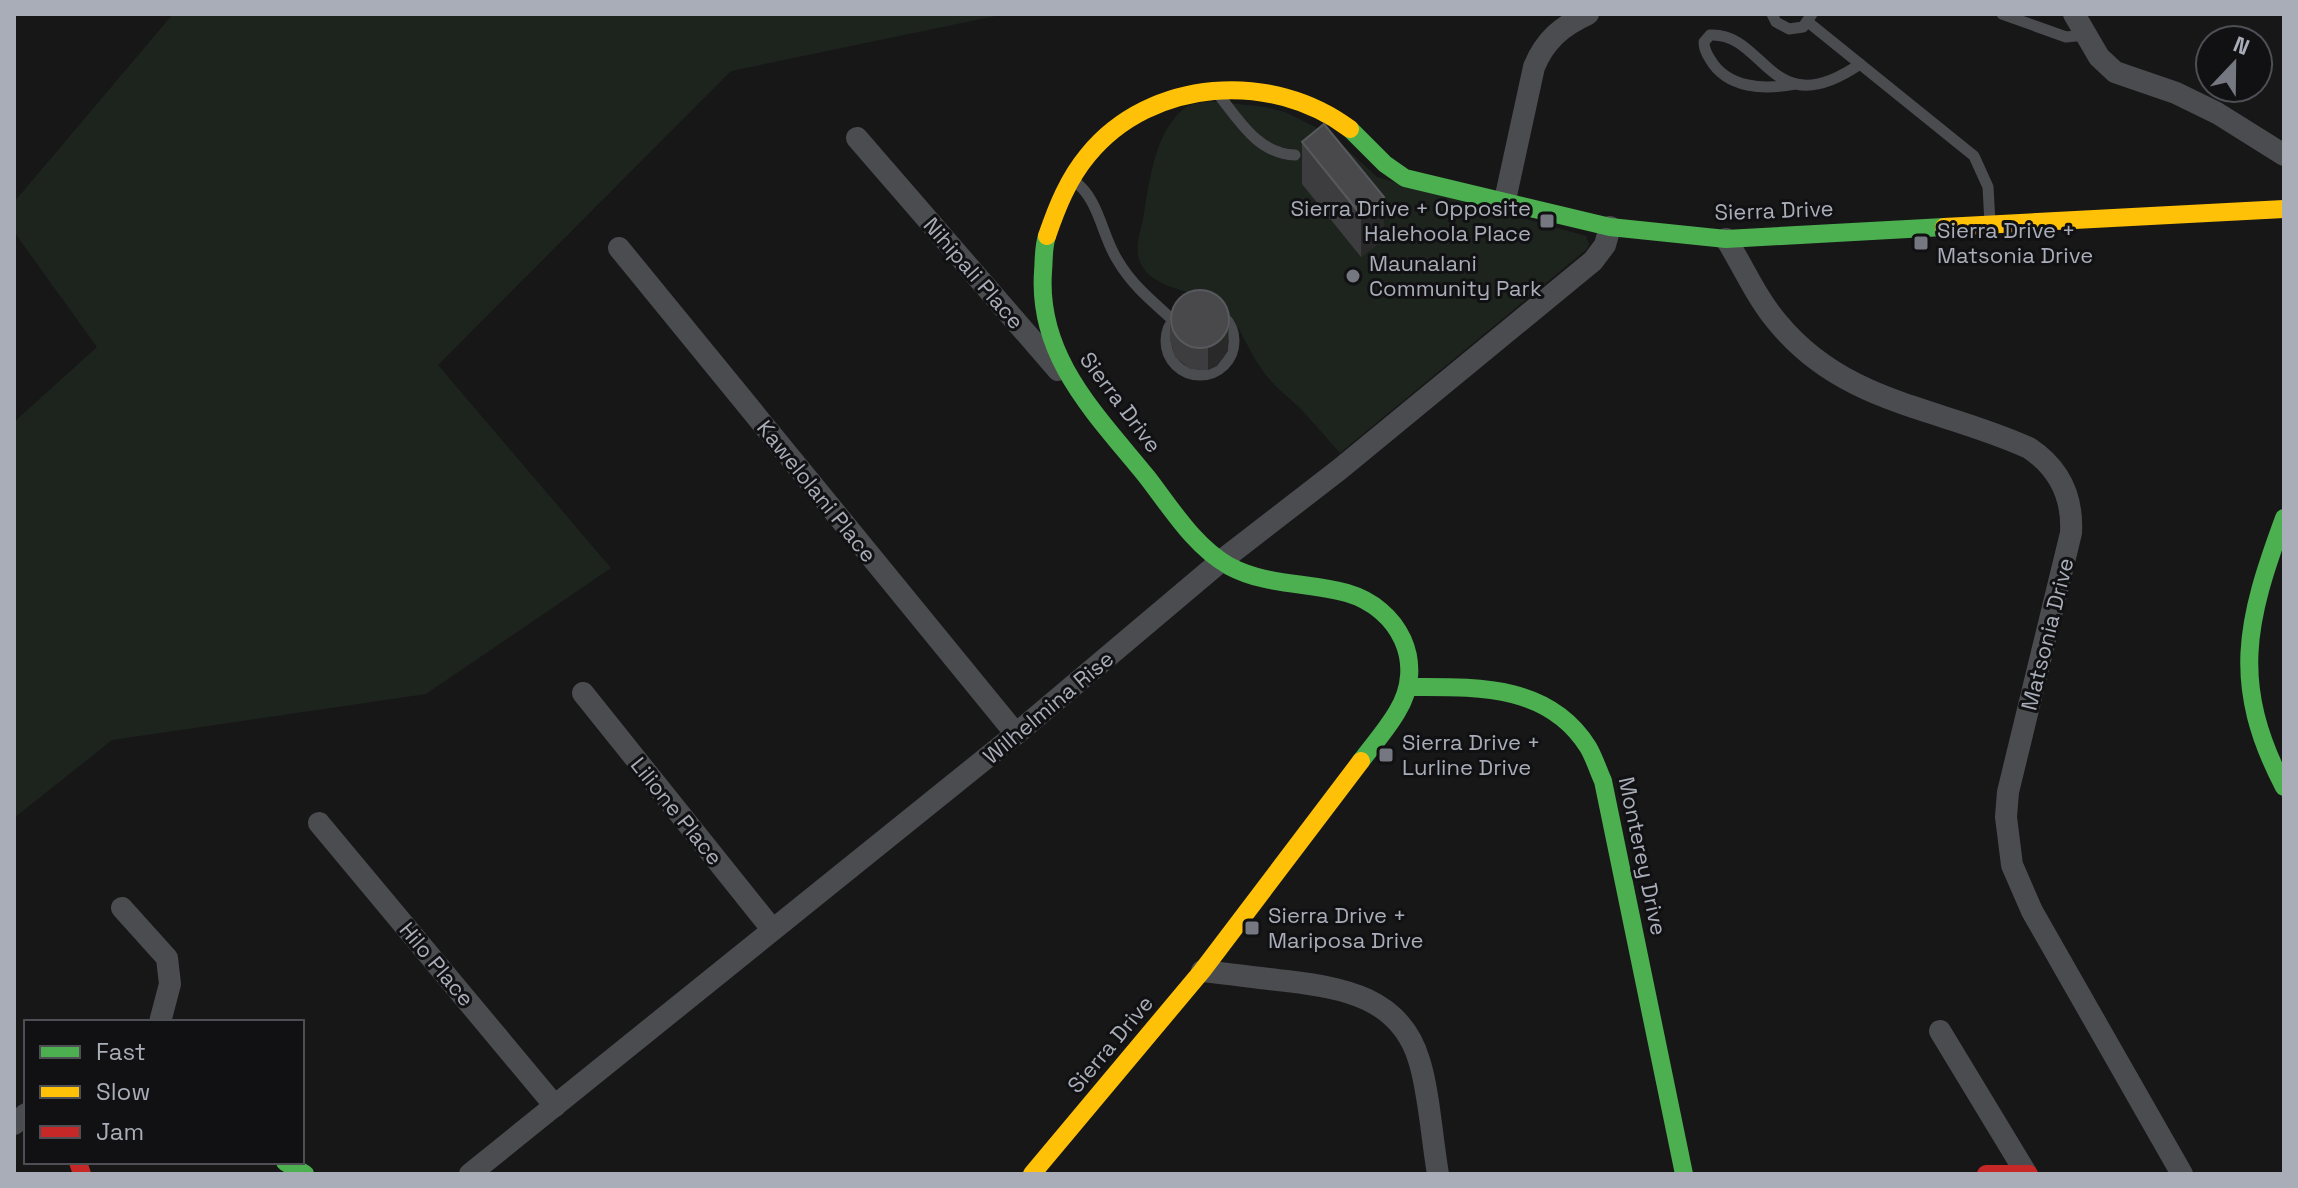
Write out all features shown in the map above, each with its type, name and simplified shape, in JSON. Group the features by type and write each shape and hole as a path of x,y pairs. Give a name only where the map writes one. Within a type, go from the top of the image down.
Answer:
{"street":[{"path":"1505,200 1539,54 1555,33 1588,14"},
{"path":"2074,14 2099,57 2115,72 2204,106 2284,155"},
{"name":"Sierra Drive","path":"1032,1174 1202,971 1397,713 1408,687 1410,659 1393,620 1373,602 1349,592 1252,576 1221,561 1200,543 1064,370 1047,328 1042,305 1040,282 1046,236 1052,213 1070,178 1088,154 1122,123 1162,102 1215,90 1252,90 1297,100 1318,109 1347,127 1398,174 1610,227 1726,239 2284,209"},
{"name":"Nihipali Place","path":"857,138 1091,408"},
{"name":"Wilhelmina Rise","path":"470,1174 1016,734 1221,561 1340,469 1593,261 1605,245 1610,227"},
{"name":"Matsonia Drive","path":"1726,239 1777,322 1820,365 1884,398 2029,448 2049,463 2063,484 2071,508 2071,533 2008,792 2007,841 2012,865 2026,900 2182,1174"},
{"name":"Kawelolani Place","path":"619,248 1016,734"},
{"path":"2284,518 2257,594 2250,630 2249,667 2252,703 2261,739 2284,787"},
{"name":"Monterey Drive","path":"1408,687 1485,687 1523,694 1557,713 1581,736 1590,750 1603,781 1684,1174"},
{"name":"Lilione Place","path":"583,693 772,929"},
{"name":"Hilo Place","path":"319,823 555,1106"},
{"path":"122,908 167,958 170,984 161,1020"},
{"path":"1202,971 1334,987 1366,998 1381,1007 1405,1031 1420,1061 1438,1174"},
{"path":"1940,1031 2028,1174"},
{"path":"1986,1174 2028,1174"}],"lane":[{"path":"1772,14 1776,22 1789,29 1796,29 1810,18 1860,64 1974,156 1988,187 1990,223"},
{"path":"2002,14 2066,37 2087,35"},
{"path":"1795,84 1775,76 1728,37 1714,35 1704,42 1705,51 1715,68 1732,80 1761,88 1822,82 1860,64"},
{"path":"1215,90 1259,143 1276,153 1295,155"},
{"path":"1070,178 1090,196 1112,251 1130,278 1173,320"},
{"path":"1191,308 1212,309 1221,314 1229,322 1235,342 1227,362 1210,374 1188,373 1179,368 1172,360 1166,340 1173,320 1191,308"}],"shaded area":[{"path":"173,14 1005,14 731,71 438,365 611,568 426,694 112,740 14,818 14,422 97,347 14,232 14,202"},
{"name":"Maunalani Community Park","path":"1209,101 1285,112 1338,141 1377,177 1586,236 1589,244 1587,249 1340,453 1265,374 1226,311 1206,299 1158,281 1149,275 1139,260 1138,240 1152,171 1167,128 1186,107"}],"building":[{"path":"1324,124 1384,197 1361,215 1302,142"},
{"path":"1200,290 1221,298 1229,319 1221,340 1200,348 1179,340 1171,319 1179,298"}],"traffic: fast":[{"path":"1350,129 1385,164 1405,178 1610,227 1726,239 1944,227"},
{"path":"1047,236 1044,303 1060,358 1091,408 1194,537 1229,566 1257,577 1347,593 1365,600 1394,624 1408,657 1406,693 1397,712 1361,761"},
{"path":"2284,518 2260,589 2250,652 2250,684 2256,716 2284,787"},
{"path":"1408,687 1483,689 1531,700 1571,726 1588,747 1603,781 1684,1174"},
{"path":"288,1164 305,1174"}],"traffic: slow":[{"path":"1047,236 1064,194 1088,155 1114,129 1145,110 1178,97 1213,91 1249,91 1285,97 1319,110 1350,129"},
{"path":"1944,227 2284,209"},
{"path":"1032,1174 1202,971 1361,761"}],"traffic: jam":[{"path":"79,1164 82,1174"},
{"path":"1986,1174 2029,1174"}],"place":[{"name":"Sierra Drive + Opposite Halehoola Place","path":"1547,221"},
{"name":"Sierra Drive + Matsonia Drive","path":"1921,243"},
{"name":"Maunalani Community Park","path":"1353,276"},
{"name":"Sierra Drive + Lurline Drive","path":"1386,755"},
{"name":"Sierra Drive + Mariposa Drive","path":"1252,928"}]}
